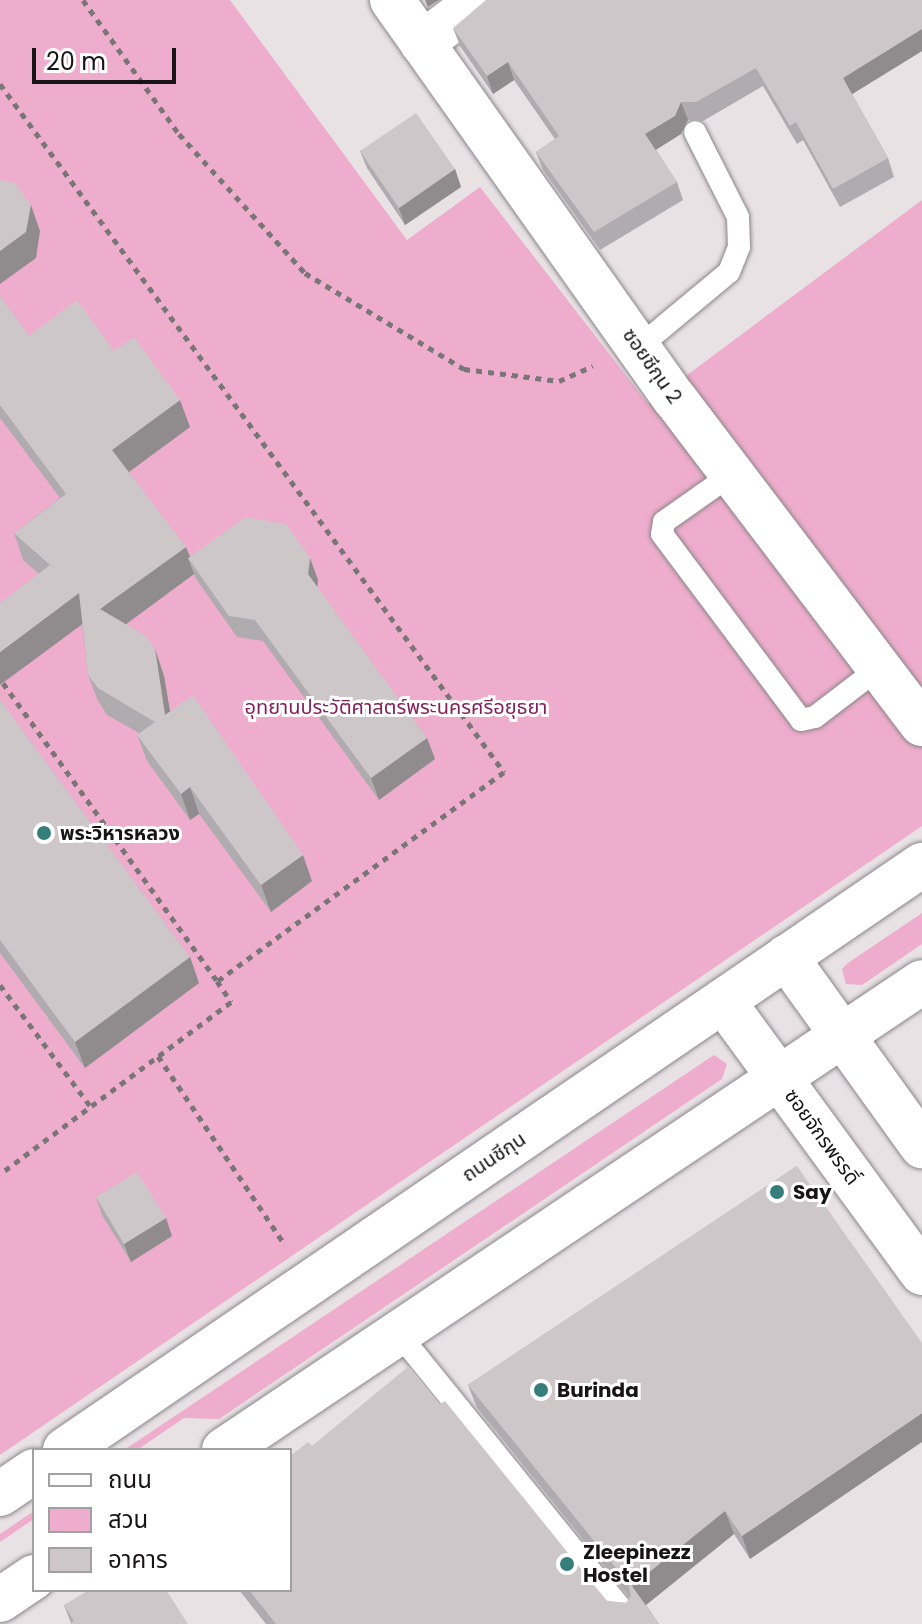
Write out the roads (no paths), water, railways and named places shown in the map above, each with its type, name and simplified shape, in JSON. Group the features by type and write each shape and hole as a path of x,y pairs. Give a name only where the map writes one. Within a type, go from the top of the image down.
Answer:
{"main road":[{"name":"ซอยชีกุน 2","path":"392,0 639,347 922,724"},
{"path":"422,43 479,0"},
{"name":"ถนนชีกุน","path":"68,1448 922,865"},
{"path":"786,957 840,1037 922,1146"},
{"path":"227,1448 922,982"},
{"name":"ซอยจักรพรรดิ์","path":"723,1001 922,1273"},
{"path":"0,1494 32,1472"},
{"path":"0,1600 32,1578"}],"lane":[{"path":"639,347 729,272 739,247 738,217 695,132"},
{"path":"732,474 664,522 662,534 801,720 815,717 879,668"},
{"path":"398,1333 626,1615"}],"place":[{"name":"พระวิหารหลวง","path":"44,833"},
{"name":"Say","path":"777,1192"},
{"name":"Burinda","path":"541,1390"},
{"name":"Zleepinezz Hostel","path":"567,1564"}],"park label":[{"name":"อุทยานประวัติศาสตร์พระนครศรีอยุธยา","path":"396,707"}]}
